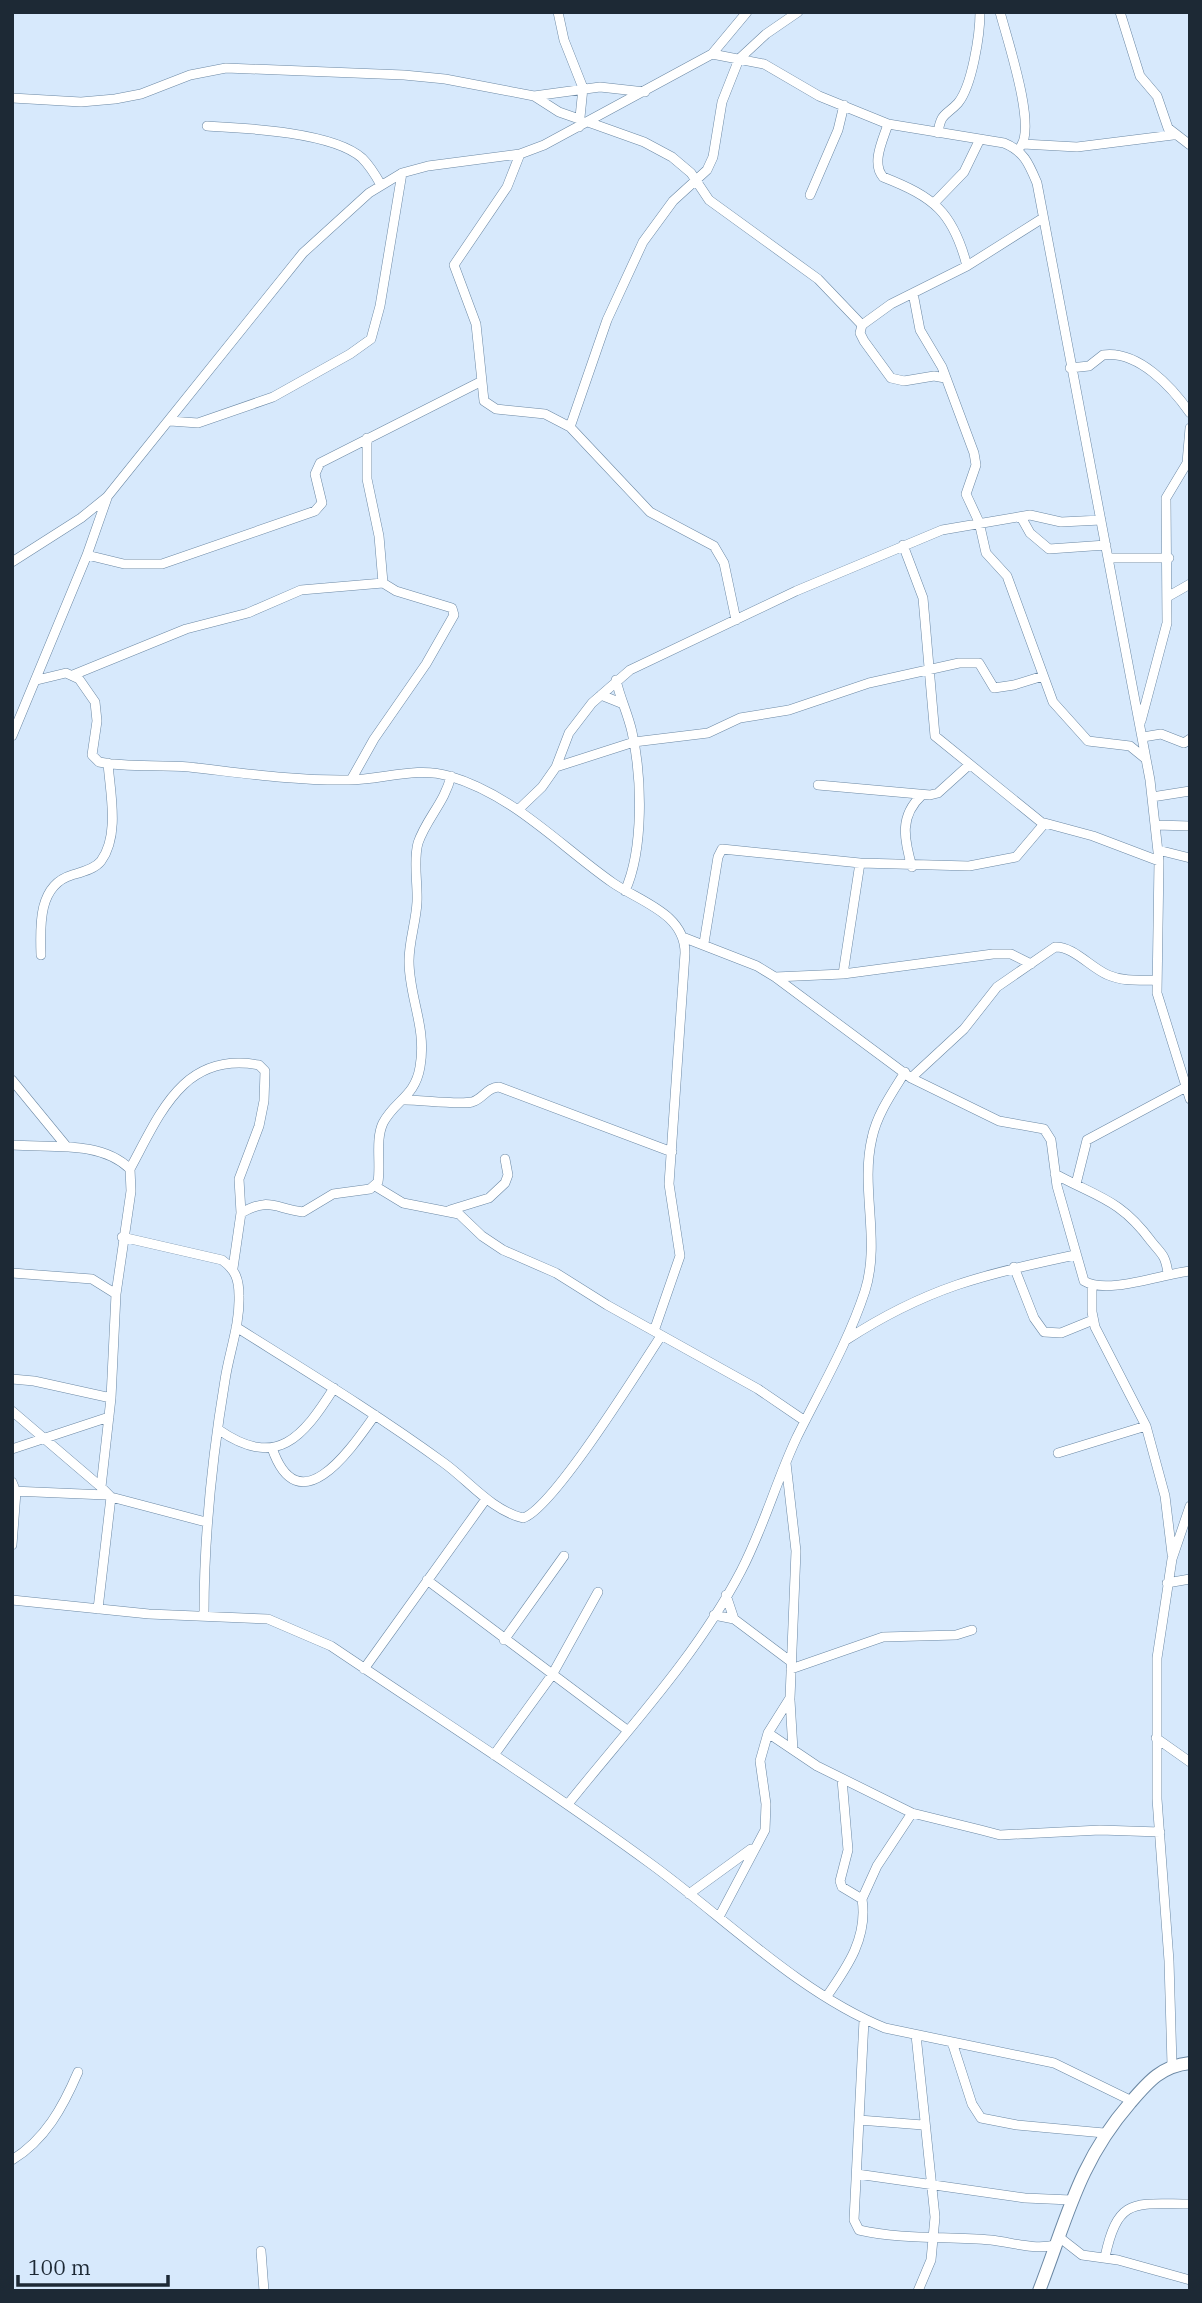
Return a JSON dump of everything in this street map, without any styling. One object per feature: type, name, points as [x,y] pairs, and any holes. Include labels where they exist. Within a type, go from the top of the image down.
[{"type":"street","points":[[558,12],[564,40],[583,88],[582,123]]},
{"type":"street","points":[[12,562],[81,518],[107,497],[303,253],[381,185],[402,173],[428,166],[520,154],[645,92],[712,54],[747,12]]},
{"type":"street","points":[[570,427],[607,320],[643,242],[673,201],[698,181],[713,157],[722,102],[739,59],[766,34],[798,12]]},
{"type":"street","points":[[938,133],[943,114],[960,99],[974,61],[980,12]]},
{"type":"street","points":[[1000,12],[1021,97],[1026,133],[1021,146],[1037,183],[1070,368],[1143,737],[1158,850],[1157,980],[1164,1024],[1188,1090],[1087,1140],[1076,1184]]},
{"type":"street","points":[[1120,12],[1140,76],[1157,96],[1173,135],[1190,145]]},
{"type":"street","points":[[712,54],[764,64],[819,96],[888,124],[938,133],[1021,146],[1077,147],[1173,135]]},
{"type":"street","points":[[12,98],[81,102],[115,99],[141,94],[190,75],[226,68],[445,79],[534,96],[583,88],[645,92]]},
{"type":"street","points":[[534,96],[582,123],[659,149],[698,181],[709,200],[818,279],[862,326]]},
{"type":"street","points":[[810,195],[838,130],[844,105]]},
{"type":"street","points":[[888,124],[878,155],[879,172],[883,177],[923,193],[935,202],[954,227],[967,266]]},
{"type":"street","points":[[207,126],[258,129],[339,146],[363,159],[381,185]]},
{"type":"street","points":[[935,202],[964,172],[980,139]]},
{"type":"street","points":[[520,154],[507,187],[454,265],[476,324],[484,401],[496,409],[536,411],[570,427],[650,512],[714,546],[724,564],[736,620]]},
{"type":"street","points":[[170,421],[198,423],[273,397],[350,354],[370,339],[380,306],[402,173]]},
{"type":"street","points":[[945,378],[934,376],[904,381],[891,377],[864,341],[860,333],[862,326],[913,293],[967,266],[1043,218]]},
{"type":"street","points":[[913,293],[920,330],[945,378],[974,453],[976,465],[966,494],[979,522],[983,546],[1007,576],[1057,708],[1088,741],[1130,746],[1146,759]]},
{"type":"street","points":[[1070,368],[1088,366],[1103,355],[1126,357],[1168,386],[1190,413]]},
{"type":"street","points":[[88,555],[124,564],[162,564],[315,511],[322,503],[315,467],[480,382]]},
{"type":"street","points":[[1140,723],[1162,649],[1169,596],[1166,498],[1184,472],[1189,455],[1190,428]]},
{"type":"street","points":[[367,438],[367,479],[380,536],[383,583]]},
{"type":"street","points":[[12,736],[17,713],[37,680],[88,555],[107,497]]},
{"type":"street","points":[[519,809],[532,798],[556,766],[569,733],[601,695],[629,670],[903,545],[942,530],[979,522],[1036,516],[1073,522],[1101,520]]},
{"type":"street","points":[[1021,517],[1030,533],[1049,549],[1106,545]]},
{"type":"street","points":[[903,545],[923,598],[933,732],[969,765],[1044,824],[1093,836],[1158,861]]},
{"type":"street","points":[[1109,558],[1169,558]]},
{"type":"street","points":[[72,675],[166,636],[248,613],[301,590],[383,583],[396,591],[452,608],[454,615],[426,664],[374,739],[351,780]]},
{"type":"street","points":[[1169,596],[1190,584]]},
{"type":"street","points":[[556,766],[634,742],[708,733],[740,718],[789,710],[845,690],[958,663],[979,663],[994,688],[1043,676]]},
{"type":"street","points":[[37,680],[60,673],[72,675],[85,685],[98,711],[92,755],[99,762],[188,767],[247,776],[351,780],[413,773],[451,776],[519,809],[589,866],[671,919],[685,938],[704,943],[775,977],[908,1075],[999,1121],[1044,1129],[1051,1140],[1055,1174],[1084,1281],[1092,1286],[1109,1286],[1190,1271]]},
{"type":"street","points":[[616,680],[634,742],[637,780],[637,853],[625,891]]},
{"type":"street","points":[[601,695],[621,703]]},
{"type":"street","points":[[1143,737],[1161,734],[1184,743],[1190,739]]},
{"type":"street","points":[[41,955],[40,922],[46,898],[67,877],[89,870],[101,861],[107,845],[111,818],[107,764]]},
{"type":"street","points":[[818,785],[922,795],[938,793],[969,765]]},
{"type":"street","points":[[375,1186],[380,1172],[382,1127],[391,1111],[405,1100],[415,1086],[422,1054],[421,1023],[409,962],[417,906],[417,852],[418,844],[443,801],[451,776]]},
{"type":"street","points":[[1152,797],[1190,791]]},
{"type":"street","points":[[912,866],[904,825],[912,804],[922,795]]},
{"type":"street","points":[[704,943],[718,857],[722,849],[860,863],[970,866],[1009,860],[1023,853],[1044,824]]},
{"type":"street","points":[[1156,825],[1190,826]]},
{"type":"street","points":[[1158,850],[1190,858]]},
{"type":"street","points":[[843,974],[860,863]]},
{"type":"street","points":[[236,1328],[334,1388],[447,1465],[486,1499],[515,1517],[530,1516],[595,1439],[658,1334],[680,1256],[670,1199],[685,938]]},
{"type":"street","points":[[568,1804],[669,1681],[714,1615],[757,1537],[785,1462],[846,1340],[870,1269],[871,1139],[879,1117],[908,1075],[964,1029],[997,987],[1059,946],[1095,969],[1121,980],[1157,980]]},
{"type":"street","points":[[775,977],[843,974],[993,954],[1011,954],[1031,964]]},
{"type":"street","points":[[98,1609],[116,1294],[122,1237],[131,1191],[130,1169],[156,1121],[188,1078],[218,1067],[259,1065],[265,1071],[264,1101],[256,1134],[239,1179],[241,1213],[233,1268],[239,1298],[206,1522],[204,1614]]},
{"type":"street","points":[[12,1080],[67,1147]]},
{"type":"street","points":[[405,1100],[467,1103],[481,1098],[491,1088],[499,1087],[672,1152]]},
{"type":"street","points":[[12,1145],[67,1147],[106,1153],[120,1159],[130,1169]]},
{"type":"street","points":[[450,1210],[497,1193],[508,1175],[505,1159]]},
{"type":"street","points":[[1055,1174],[1114,1202],[1137,1221],[1163,1252],[1168,1273]]},
{"type":"street","points":[[241,1213],[256,1205],[268,1203],[303,1212],[333,1194],[375,1186],[403,1203],[450,1210],[459,1214],[482,1236],[503,1250],[556,1273],[658,1334],[758,1389],[805,1421]]},
{"type":"street","points":[[122,1237],[206,1254],[233,1268]]},
{"type":"street","points":[[846,1340],[891,1311],[936,1290],[1014,1268],[1075,1255]]},
{"type":"street","points":[[1014,1268],[1034,1318],[1044,1332],[1061,1334],[1094,1320]]},
{"type":"street","points":[[12,1273],[92,1279],[116,1294]]},
{"type":"street","points":[[1092,1286],[1094,1320],[1104,1348],[1146,1426],[1165,1496],[1172,1559]]},
{"type":"street","points":[[12,1379],[34,1381],[111,1398]]},
{"type":"street","points":[[219,1430],[243,1444],[272,1448],[289,1443],[306,1430],[334,1388]]},
{"type":"street","points":[[12,1412],[48,1439],[106,1493]]},
{"type":"street","points":[[272,1448],[278,1465],[288,1477],[307,1482],[318,1479],[347,1455],[375,1416]]},
{"type":"street","points":[[12,1449],[109,1417]]},
{"type":"street","points":[[1058,1452],[1146,1426]]},
{"type":"street","points":[[785,1462],[796,1552],[790,1698],[793,1750]]},
{"type":"street","points":[[12,1545],[14,1488],[106,1493],[206,1522]]},
{"type":"street","points":[[364,1669],[486,1499]]},
{"type":"street","points":[[1172,2065],[1156,1738],[1157,1658],[1172,1559],[1190,1506]]},
{"type":"street","points":[[504,1640],[564,1556]]},
{"type":"street","points":[[1167,1583],[1190,1579]]},
{"type":"street","points":[[427,1580],[628,1730]]},
{"type":"street","points":[[494,1755],[552,1675],[598,1592]]},
{"type":"street","points":[[726,1595],[733,1619]]},
{"type":"street","points":[[12,1600],[149,1614],[256,1617],[289,1625],[331,1646],[568,1804],[827,1996],[864,2020],[916,2035],[1054,2063],[1132,2101]]},
{"type":"street","points":[[714,1615],[733,1619],[791,1665]]},
{"type":"street","points":[[791,1665],[883,1637],[956,1635],[972,1630]]},
{"type":"street","points":[[719,1917],[765,1830],[767,1817],[759,1772],[768,1733],[790,1698]]},
{"type":"street","points":[[768,1733],[842,1779],[912,1813],[1000,1835],[1100,1830],[1160,1832]]},
{"type":"street","points":[[1156,1738],[1190,1762]]},
{"type":"street","points":[[842,1779],[848,1850],[839,1881],[842,1887],[862,1899]]},
{"type":"street","points":[[827,1996],[854,1955],[862,1917],[862,1899],[877,1866],[912,1813]]},
{"type":"street","points":[[689,1894],[755,1845]]},
{"type":"street","points":[[864,2020],[854,2220],[859,2230],[934,2238],[990,2240],[1035,2249],[1058,2241],[1082,2255],[1105,2257],[1190,2280]]},
{"type":"street","points":[[916,2035],[934,2238],[931,2260],[918,2291]]},
{"type":"street","points":[[952,2042],[972,2104],[981,2118],[1017,2125],[1104,2133]]},
{"type":"street","points":[[1039,2291],[1071,2200],[1104,2133],[1155,2075],[1172,2065],[1190,2063]]},
{"type":"street","points":[[12,2160],[46,2130],[64,2105],[78,2072]]},
{"type":"street","points":[[859,2120],[923,2125]]},
{"type":"street","points":[[856,2174],[1025,2198],[1071,2200]]},
{"type":"street","points":[[1105,2257],[1116,2220],[1128,2209],[1146,2204],[1190,2204]]},
{"type":"street","points":[[261,2250],[264,2291]]}]
